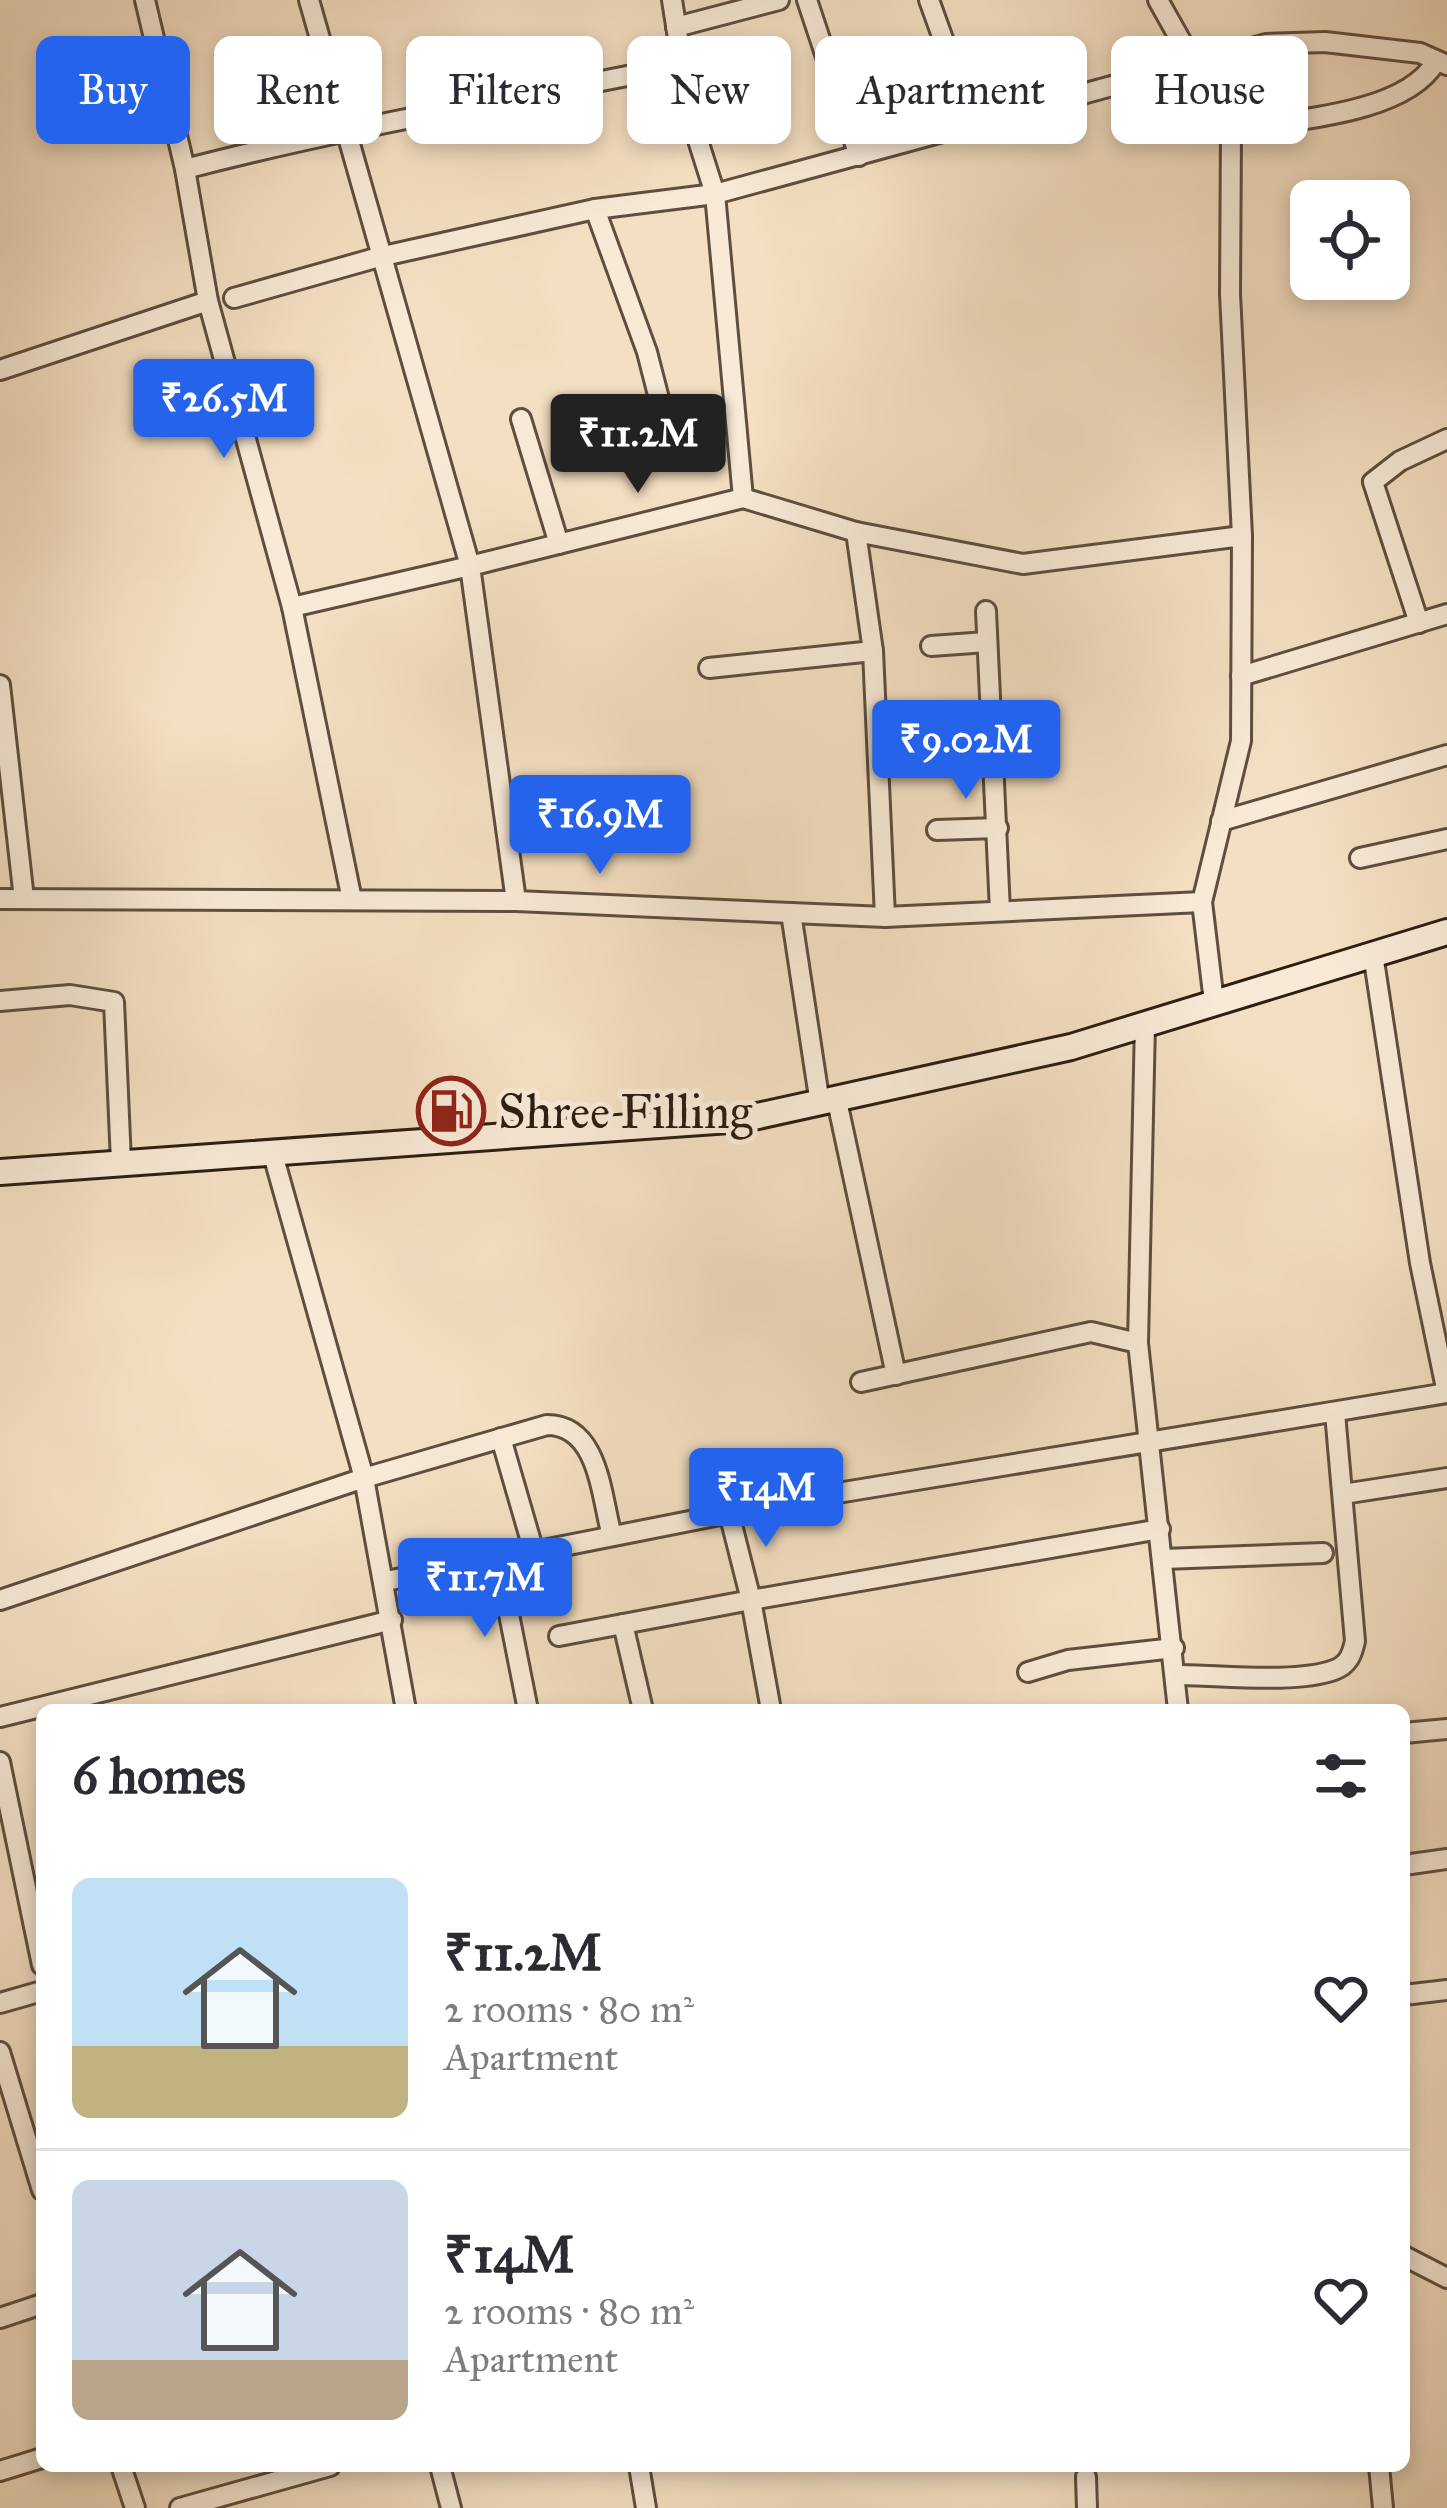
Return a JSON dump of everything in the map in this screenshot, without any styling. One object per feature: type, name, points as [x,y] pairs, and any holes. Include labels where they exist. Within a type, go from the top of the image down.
[{"type":"street","points":[[146,0],[208,301],[292,607],[352,900]]},
{"type":"street","points":[[309,0],[319,36]]},
{"type":"street","points":[[672,0],[677,36]]},
{"type":"street","points":[[676,27],[778,0]]},
{"type":"street","points":[[807,0],[859,156]]},
{"type":"street","points":[[929,0],[942,36]]},
{"type":"street","points":[[1157,0],[1178,36]]},
{"type":"street","points":[[1308,42],[1420,53],[1441,64],[1383,103],[1308,116]]},
{"type":"street","points":[[382,121],[627,76]]},
{"type":"street","points":[[184,169],[279,144]]},
{"type":"street","points":[[349,144],[470,566],[516,901]]},
{"type":"street","points":[[699,144],[715,194],[742,498]]},
{"type":"street","points":[[234,298],[379,256],[595,209],[715,194],[904,144]]},
{"type":"street","points":[[1214,1001],[1202,902],[1240,741],[1242,536],[1230,294],[1231,144]]},
{"type":"street","points":[[595,209],[647,352],[667,430]]},
{"type":"street","points":[[0,370],[208,301]]},
{"type":"street","points":[[521,419],[559,544]]},
{"type":"street","points":[[1419,623],[1373,482],[1400,461],[1447,439]]},
{"type":"street","points":[[292,607],[742,498],[856,532],[1023,564],[1242,536]]},
{"type":"street","points":[[856,532],[873,651],[885,917]]},
{"type":"street","points":[[986,611],[1000,911]]},
{"type":"street","points":[[1241,676],[1447,614]]},
{"type":"street","points":[[931,646],[988,642]]},
{"type":"street","points":[[710,668],[873,651]]},
{"type":"street","points":[[0,685],[24,899]]},
{"type":"street","points":[[928,740],[992,735]]},
{"type":"street","points":[[1221,821],[1447,754]]},
{"type":"street","points":[[937,830],[998,828]]},
{"type":"street","points":[[1360,858],[1447,839]]},
{"type":"street","points":[[0,899],[516,901],[885,917],[1202,902]]},
{"type":"street","points":[[791,913],[829,1102],[896,1375]]},
{"type":"street","points":[[0,1172],[744,1119],[1071,1047],[1447,932]]},
{"type":"street","points":[[386,1581],[729,1513],[1447,1393],[1420,1264],[1373,954]]},
{"type":"street","points":[[0,1001],[70,995],[114,1001],[121,1162]]},
{"type":"street","points":[[1145,1024],[1138,1343],[1178,1704]]},
{"type":"street","points":[[272,1150],[364,1478],[405,1704]]},
{"type":"street","points":[[861,1382],[1091,1332],[1138,1343]]},
{"type":"street","points":[[1177,1675],[1315,1674],[1337,1670],[1352,1657],[1335,1413]]},
{"type":"street","points":[[0,1600],[364,1478],[547,1425],[577,1431],[587,1445],[612,1536]]},
{"type":"street","points":[[501,1438],[534,1552]]},
{"type":"street","points":[[1343,1494],[1447,1478]]},
{"type":"street","points":[[729,1513],[770,1704]]},
{"type":"street","points":[[559,1636],[1160,1529]]},
{"type":"street","points":[[1163,1559],[1323,1553]]},
{"type":"street","points":[[498,1559],[527,1704]]},
{"type":"street","points":[[56,1704],[392,1620]]},
{"type":"street","points":[[623,1624],[642,1704]]},
{"type":"street","points":[[1028,1672],[1068,1660],[1174,1648]]},
{"type":"street","points":[[0,1718],[36,1709]]},
{"type":"street","points":[[1410,1732],[1447,1729]]},
{"type":"street","points":[[0,1762],[21,1846],[18,1865],[36,1940]]},
{"type":"street","points":[[21,1846],[36,1842]]},
{"type":"street","points":[[1410,1863],[1447,1859]]},
{"type":"street","points":[[1410,1994],[1447,1990]]},
{"type":"street","points":[[0,2003],[36,1993]]},
{"type":"street","points":[[0,2052],[4,2080],[36,2173]]},
{"type":"street","points":[[1410,2259],[1447,2278]]},
{"type":"street","points":[[0,2318],[36,2306]]},
{"type":"street","points":[[0,2471],[36,2460]]},
{"type":"street","points":[[123,2472],[135,2508]]},
{"type":"street","points":[[180,2508],[309,2472]]},
{"type":"street","points":[[442,2472],[451,2508]]},
{"type":"street","points":[[640,2472],[646,2508]]},
{"type":"street","points":[[1380,2472],[1383,2508]]},
{"type":"street","points":[[1086,2476],[1087,2508]]},
{"type":"place","name":"Shree Filling","points":[[451,1111]]}]
